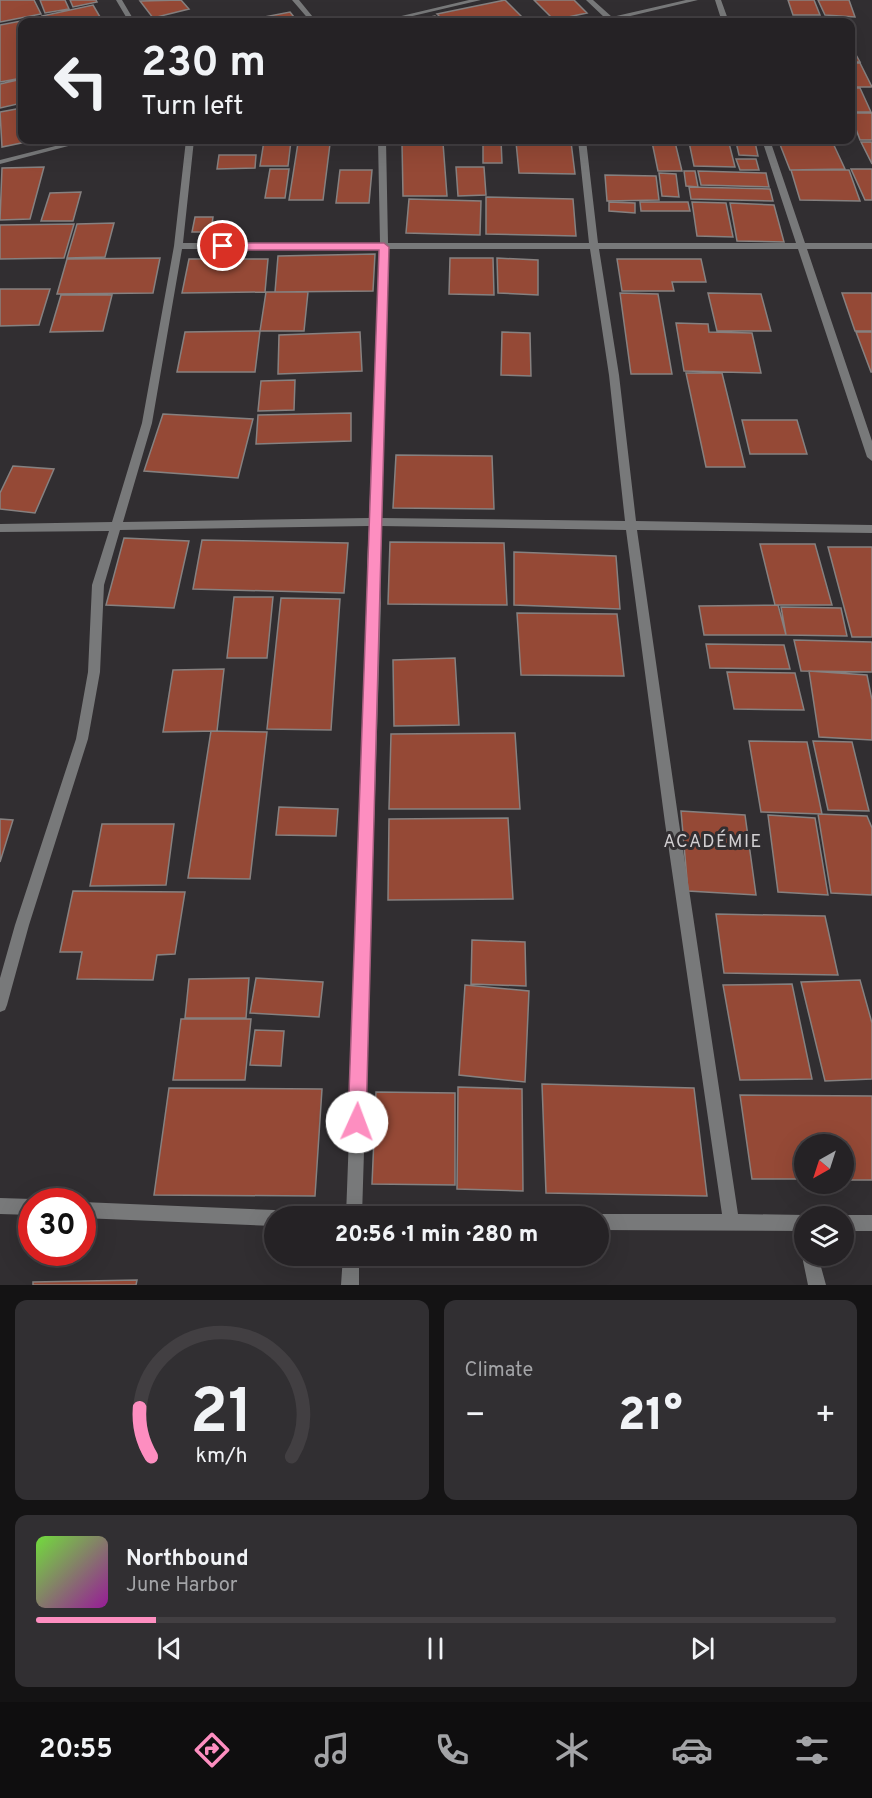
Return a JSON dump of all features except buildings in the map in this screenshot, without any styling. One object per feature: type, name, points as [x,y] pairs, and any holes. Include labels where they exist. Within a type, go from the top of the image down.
[{"type":"street","points":[[119,0],[130,18]]},
{"type":"street","points":[[296,0],[311,18]]},
{"type":"street","points":[[396,18],[478,0]]},
{"type":"street","points":[[589,0],[609,18]]},
{"type":"street","points":[[614,18],[694,0]]},
{"type":"street","points":[[718,0],[725,18]]},
{"type":"street","points":[[0,162],[71,144]]},
{"type":"street","points":[[0,1005],[22,925],[82,739],[94,672],[98,585],[147,423],[178,246],[190,144]]},
{"type":"street","points":[[354,1206],[375,603],[373,564],[384,247],[382,144]]},
{"type":"street","points":[[582,144],[594,248],[614,375],[631,526],[731,1222]]},
{"type":"street","points":[[767,144],[872,457]]},
{"type":"street","points":[[178,246],[594,248],[872,246]]},
{"type":"street","points":[[0,528],[116,528],[375,522],[872,529]]},
{"type":"street","points":[[0,1206],[18,1207]]},
{"type":"street","points":[[96,1210],[264,1218]]},
{"type":"street","points":[[609,1222],[731,1222],[794,1226]]},
{"type":"street","points":[[854,1223],[872,1223]]},
{"type":"street","points":[[350,1285],[351,1266]]},
{"type":"street","points":[[812,1266],[817,1285]]},
{"type":"district","name":"ACADÉMIE","points":[[713,841]]},
{"type":"route","points":[[223,246],[384,247],[373,564],[375,603],[357,1122]]}]
